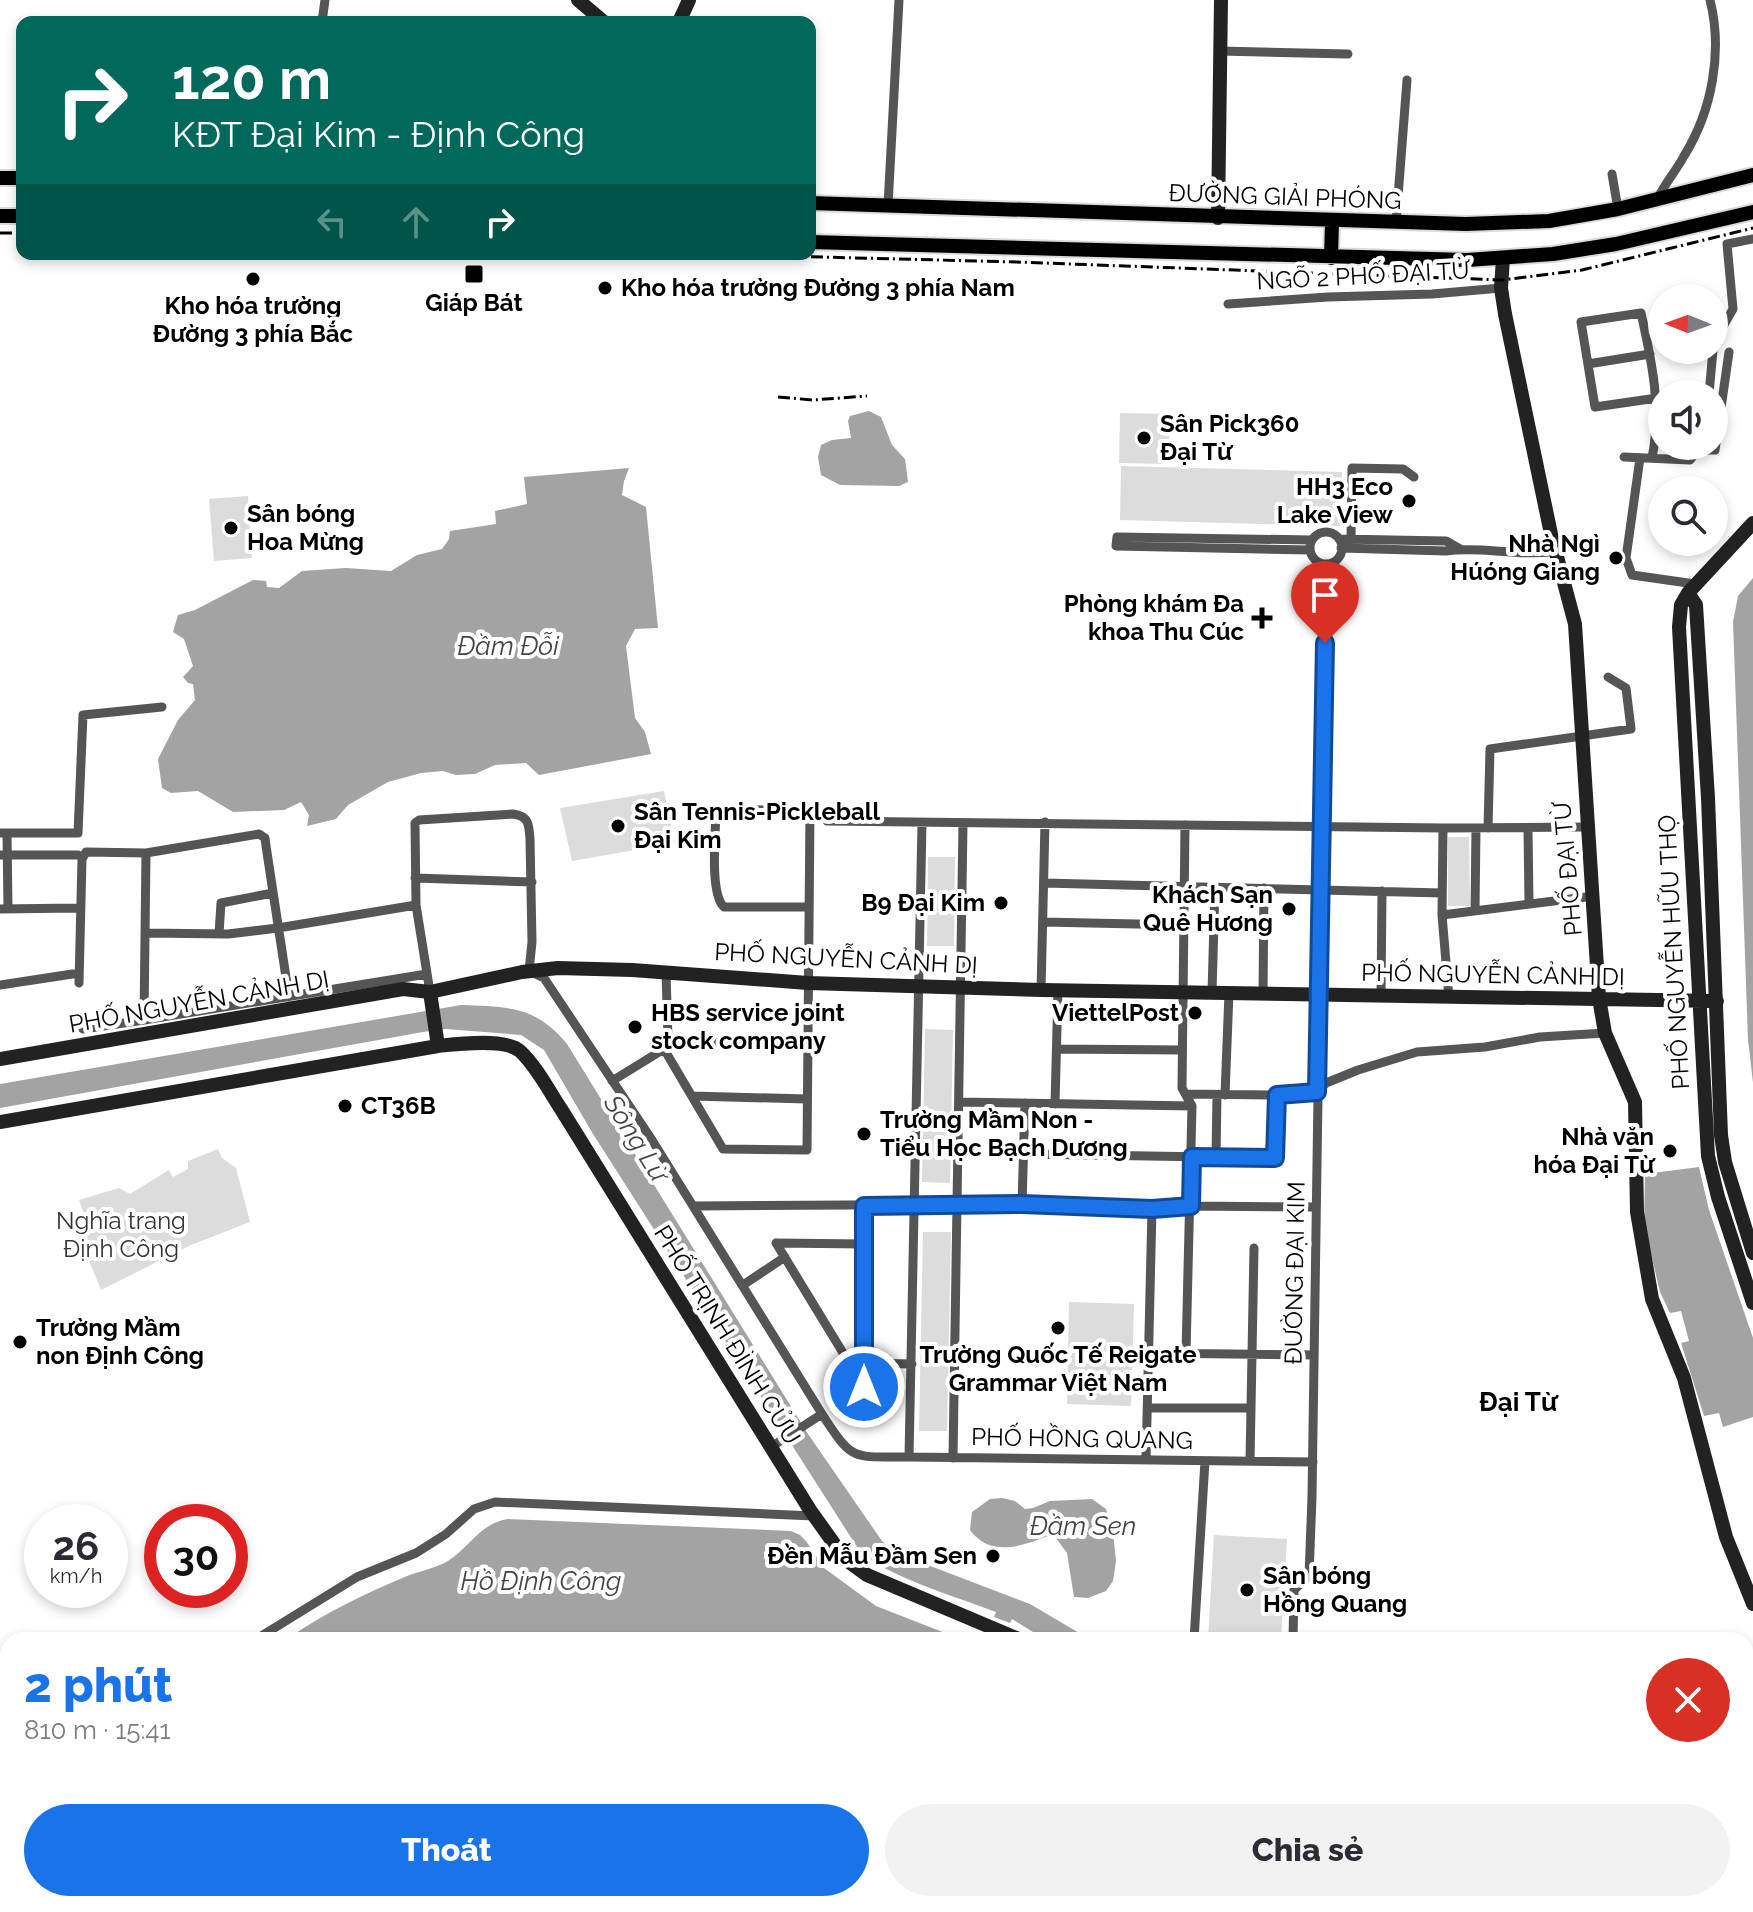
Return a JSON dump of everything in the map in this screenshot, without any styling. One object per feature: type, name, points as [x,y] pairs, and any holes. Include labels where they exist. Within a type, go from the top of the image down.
[{"type":"main road","points":[[578,0],[597,16]]},
{"type":"main road","points":[[1218,218],[1221,0]]},
{"type":"main road","name":"ĐƯỜNG GIẢI PHÓNG","points":[[816,203],[1466,224],[1549,221],[1618,209],[1753,175]]},
{"type":"main road","points":[[816,242],[1467,260],[1553,254],[1616,244],[1753,212]]},
{"type":"main road","points":[[1331,258],[1332,222]]},
{"type":"main road","name":"PHỐ ĐẠI TỪ","points":[[1503,258],[1501,288],[1533,451],[1575,624],[1599,998],[1605,1033],[1635,1102],[1637,1212],[1652,1299],[1684,1378],[1726,1537],[1753,1604]]},
{"type":"main road","points":[[1692,589],[1753,523]]},
{"type":"main road","name":"PHỐ NGUYỄN HỮU THỌ","points":[[1692,589],[1681,605],[1679,627],[1708,1156],[1718,1197],[1753,1303]]},
{"type":"main road","name":"PHỐ NGUYỄN HỮU THỌ","points":[[1692,589],[1696,605],[1704,719],[1720,1109],[1725,1162],[1753,1253]]},
{"type":"main road","name":"PHỐ NGUYỄN CẢNH DỊ","points":[[0,1059],[403,989],[431,997],[529,971],[558,968],[666,972],[808,983],[1041,990],[1717,1001]]},
{"type":"main road","points":[[431,997],[437,1041]]},
{"type":"main road","name":"PHỐ TRỊNH ĐÌNH CỬU","points":[[0,1122],[437,1041],[507,1045],[520,1051],[561,1109],[776,1444],[814,1516],[845,1559],[867,1575],[1002,1632]]},
{"type":"street","points":[[888,206],[899,0]]},
{"type":"street","points":[[1658,198],[1695,135],[1711,91],[1714,35],[1710,0]]},
{"type":"street","points":[[1219,51],[1348,54]]},
{"type":"street","points":[[1396,223],[1407,80]]},
{"type":"street","points":[[1612,174],[1618,209]]},
{"type":"street","points":[[1728,318],[1733,309],[1727,244],[1753,239]]},
{"type":"street","name":"NGÕ 2 PHỐ ĐẠI TỪ","points":[[1228,304],[1501,288]]},
{"type":"street","points":[[1648,345],[1641,313],[1581,322],[1595,407],[1648,399]]},
{"type":"street","points":[[1725,380],[1729,352]]},
{"type":"street","points":[[1588,364],[1648,354]]},
{"type":"street","points":[[1624,457],[1648,458]]},
{"type":"street","points":[[1640,458],[1627,547],[1628,568],[1632,575],[1692,589]]},
{"type":"street","points":[[1351,539],[1352,468],[1403,469],[1414,477]]},
{"type":"street","points":[[1116,541],[1311,545],[1325,532],[1340,543],[1446,551],[1556,551]]},
{"type":"street","points":[[1340,543],[1351,539],[1446,541],[1463,549]]},
{"type":"street","points":[[1311,545],[1317,562],[1326,564],[1339,557],[1340,543]]},
{"type":"street","name":"ĐƯỜNG ĐẠI KIM","points":[[1293,1632],[1294,1590],[1309,1576],[1313,1462],[1326,564]]},
{"type":"street","points":[[1488,828],[1490,749],[1631,729],[1626,688],[1608,677]]},
{"type":"street","points":[[77,908],[4,909],[4,833],[78,833],[83,715],[162,707]]},
{"type":"street","points":[[666,972],[666,1044],[723,1149],[807,1150],[810,811],[716,809],[716,886],[720,904],[724,907],[808,907]]},
{"type":"street","points":[[431,997],[416,905],[415,823],[419,820],[523,815],[529,822],[532,882],[529,971],[544,978],[693,1206],[822,1414],[776,1444]]},
{"type":"street","points":[[827,821],[1528,829],[1587,827]]},
{"type":"street","points":[[1041,990],[1045,822]]},
{"type":"street","points":[[909,1457],[922,823]]},
{"type":"street","points":[[953,1458],[963,824]]},
{"type":"street","points":[[1185,825],[1182,1088],[1192,1106],[1186,1353]]},
{"type":"street","points":[[1443,828],[1442,915],[1449,998]]},
{"type":"street","points":[[1475,911],[1476,828]]},
{"type":"street","points":[[1528,829],[1529,904]]},
{"type":"street","points":[[0,985],[79,978],[82,859],[86,852],[146,853],[259,834],[265,838],[289,997]]},
{"type":"street","points":[[144,1020],[146,853]]},
{"type":"street","points":[[4,855],[78,855]]},
{"type":"street","points":[[415,878],[532,882]]},
{"type":"street","points":[[1044,883],[1442,893]]},
{"type":"street","points":[[1212,992],[1215,887]]},
{"type":"street","points":[[1263,994],[1264,888]]},
{"type":"street","points":[[1381,996],[1382,891]]},
{"type":"street","points":[[219,934],[221,903],[273,893]]},
{"type":"street","points":[[1442,915],[1594,896]]},
{"type":"street","points":[[145,933],[219,934],[278,928],[416,905]]},
{"type":"street","points":[[1043,922],[1184,925]]},
{"type":"street","points":[[83,1029],[427,974]]},
{"type":"street","points":[[1055,1104],[1058,990]]},
{"type":"street","points":[[1216,1157],[1229,993]]},
{"type":"street","points":[[1186,1094],[1317,1092],[1326,1083],[1358,1070],[1417,1052],[1485,1047],[1540,1037],[1605,1033]]},
{"type":"street","points":[[612,1081],[666,1044],[808,1047]]},
{"type":"street","points":[[1057,1049],[1182,1050]]},
{"type":"street","points":[[1024,1154],[1275,1158],[1277,1095]]},
{"type":"street","points":[[692,1096],[807,1099]]},
{"type":"street","points":[[960,1102],[1192,1106]]},
{"type":"street","points":[[1022,1204],[1025,1103]]},
{"type":"street","points":[[693,1206],[1022,1204],[1152,1209],[1191,1206],[1316,1207]]},
{"type":"street","points":[[864,1206],[864,1244],[864,1387],[776,1243],[864,1244]]},
{"type":"street","points":[[1146,1460],[1152,1209]]},
{"type":"street","points":[[1250,1461],[1254,1248]]},
{"type":"street","points":[[743,1285],[785,1257]]},
{"type":"street","points":[[1149,1353],[1314,1355]]},
{"type":"street","points":[[864,1363],[912,1364]]},
{"type":"street","points":[[1148,1408],[1250,1408]]},
{"type":"street","name":"PHỐ HỒNG QUANG","points":[[822,1414],[850,1453],[859,1456],[1313,1462]]},
{"type":"street","points":[[1194,1632],[1205,1461]]},
{"type":"street","points":[[268,1632],[357,1577],[416,1553],[446,1534],[474,1509],[495,1502],[814,1516]]},
{"type":"green space","name":"Sân Pick360 Đại Từ","points":[[1120,413],[1169,414],[1169,464],[1119,463]]},
{"type":"green space","points":[[1121,466],[1342,472],[1341,526],[1120,520]]},
{"type":"green space","name":"Sân bóng Hoa Mừng","points":[[248,496],[252,558],[214,561],[209,499]]},
{"type":"green space","name":"Sân Tennis-Pickleball Đại Kim","points":[[664,791],[675,843],[572,861],[560,808]]},
{"type":"green space","points":[[1448,837],[1469,837],[1470,906],[1448,906]]},
{"type":"green space","points":[[928,857],[955,857],[954,946],[927,946]]},
{"type":"green space","points":[[925,1029],[953,1030],[950,1183],[922,1182]]},
{"type":"green space","name":"Nghĩa trang Định Công","points":[[218,1149],[222,1158],[236,1168],[250,1222],[191,1245],[101,1290],[73,1221],[84,1214],[79,1200],[119,1188],[130,1194],[169,1170],[173,1177],[188,1169],[188,1161]]},
{"type":"green space","points":[[923,1232],[951,1232],[947,1431],[919,1431]]},
{"type":"green space","points":[[1069,1302],[1134,1304],[1131,1406],[1067,1404]]},
{"type":"green space","name":"Sân bóng Hồng Quang","points":[[1214,1535],[1287,1539],[1281,1632],[1208,1632]]},
{"type":"water","points":[[869,411],[881,417],[892,445],[905,459],[908,482],[899,486],[840,485],[821,475],[818,457],[821,445],[851,438],[850,416]]},
{"type":"water","name":"Đầm Đỗi","points":[[629,468],[622,495],[646,507],[658,628],[635,629],[626,646],[635,718],[645,732],[651,754],[539,775],[526,763],[495,765],[475,774],[456,775],[443,771],[421,773],[388,782],[348,805],[336,819],[307,826],[309,815],[301,802],[284,810],[233,812],[198,791],[171,793],[162,788],[158,759],[178,720],[195,700],[193,684],[183,677],[193,666],[184,639],[173,632],[178,615],[195,610],[253,580],[266,581],[267,587],[279,588],[302,571],[346,568],[391,571],[417,555],[442,549],[450,531],[496,524],[495,511],[527,504],[524,477]]},
{"type":"water","points":[[1753,578],[1753,1083],[1748,1039],[1733,622],[1738,596]]},
{"type":"water","points":[[461,1005],[506,1008],[532,1015],[567,1044],[808,1434],[882,1541],[899,1554],[1030,1604],[1077,1632],[1033,1632],[1012,1619],[1010,1623],[994,1617],[996,1612],[904,1578],[859,1550],[593,1134],[544,1050],[521,1035],[446,1029],[423,1032],[0,1108],[0,1084]]},
{"type":"water","points":[[1699,1167],[1709,1210],[1753,1338],[1753,1417],[1723,1427],[1719,1413],[1704,1416],[1681,1343],[1689,1341],[1681,1311],[1670,1313],[1660,1292],[1644,1224],[1645,1174]]},
{"type":"water","name":"Đầm Sen","points":[[990,1499],[1015,1501],[1025,1509],[1050,1501],[1092,1499],[1106,1509],[1113,1532],[1116,1561],[1113,1581],[1106,1591],[1088,1598],[1074,1597],[1067,1553],[1053,1534],[1009,1547],[998,1547],[978,1539],[970,1530],[972,1512]]},
{"type":"water","name":"Hồ Định Công","points":[[498,1521],[791,1531],[806,1541],[824,1568],[876,1606],[943,1632],[298,1632],[360,1597],[448,1561]]},
{"type":"railway","points":[[816,257],[1502,280],[1582,270],[1753,228]]},
{"type":"railway","points":[[0,233],[16,233]]},
{"type":"railway","points":[[778,397],[813,400],[867,396]]},
{"type":"place","name":"Giáp Bát","points":[[474,274]]},
{"type":"place","name":"Kho hóa trường Đường 3 phía Bắc","points":[[253,279]]},
{"type":"place","name":"Kho hóa trường Đường 3 phía Nam","points":[[605,288]]},
{"type":"place","name":"Sân Pick360 Đại Từ","points":[[1144,438]]},
{"type":"place","name":"HH3 Eco Lake View","points":[[1409,501]]},
{"type":"place","name":"Sân bóng Hoa Mừng","points":[[231,528]]},
{"type":"place","name":"Nhà Ngì Húóng Giang","points":[[1616,558]]},
{"type":"place","name":"Phòng khám Đa khoa Thu Cúc","points":[[1262,618]]},
{"type":"place","name":"Sân Tennis-Pickleball Đại Kim","points":[[618,826]]},
{"type":"place","name":"B9 Đại Kim","points":[[1001,903]]},
{"type":"place","name":"Khách Sạn Quê Hương","points":[[1289,909]]},
{"type":"place","name":"ViettelPost","points":[[1195,1013]]},
{"type":"place","name":"HBS service joint stock company","points":[[635,1027]]},
{"type":"place","name":"CT36B","points":[[345,1106]]},
{"type":"place","name":"Trường Mầm Non - Tiểu Học Bạch Dương","points":[[864,1134]]},
{"type":"place","name":"Nhà văn hóa Đại Từ","points":[[1670,1151]]},
{"type":"place","name":"Trường Quốc Tế Reigate Grammar Việt Nam","points":[[1058,1328]]},
{"type":"place","name":"Trường Mầm non Định Công","points":[[20,1342]]},
{"type":"place","name":"Đền Mẫu Đầm Sen","points":[[993,1556]]},
{"type":"place","name":"Sân bóng Hồng Quang","points":[[1247,1590]]},
{"type":"district","name":"Đại Từ","points":[[1518,1402]]},
{"type":"route","points":[[864,1387],[864,1206],[1022,1204],[1152,1209],[1191,1206],[1192,1157],[1275,1158],[1277,1095],[1317,1092],[1325,643]]},
{"type":"water label","name":"Sông Lừ","points":[[636,1138]]}]
